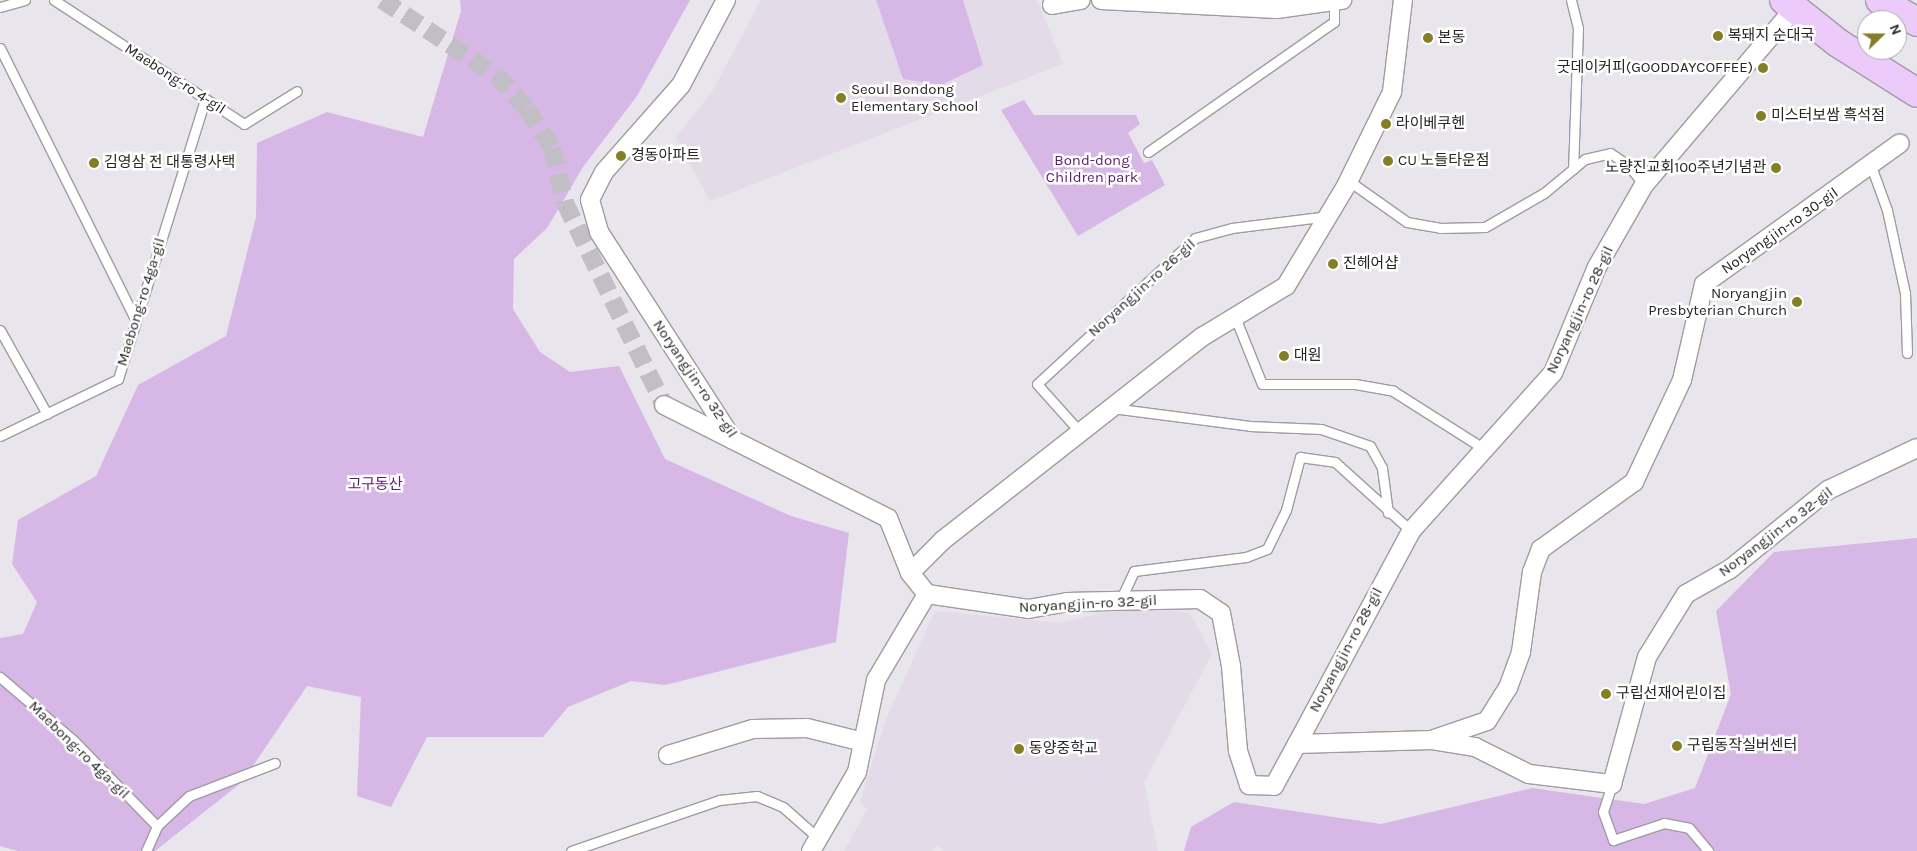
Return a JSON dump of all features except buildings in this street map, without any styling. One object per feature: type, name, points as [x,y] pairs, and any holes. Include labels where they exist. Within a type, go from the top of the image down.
[{"type":"main road","points":[[1880,0],[1917,22]]},
{"type":"main road","points":[[1905,0],[1917,11]]},
{"type":"main road","points":[[1789,5],[1917,93]]},
{"type":"street","name":"Noryangjin-ro 32-gil","points":[[726,0],[682,85],[604,172],[590,200],[599,232],[733,440],[888,518],[910,573],[927,594],[1028,609],[1120,601],[1200,599],[1221,613],[1231,666],[1238,750],[1249,785],[1274,786],[1297,744]]},
{"type":"street","points":[[1052,5],[1081,0]]},
{"type":"street","points":[[1101,0],[1277,9],[1338,1]]},
{"type":"street","points":[[910,573],[943,540],[1111,408],[1235,317],[1286,286],[1349,181],[1392,92],[1403,0]]},
{"type":"street","name":"Noryangjin-ro 28-gil","points":[[1297,744],[1410,530],[1487,450],[1553,373],[1596,267],[1644,186],[1789,5]]},
{"type":"street","name":"Noryangjin-ro 30-gil","points":[[1432,740],[1487,721],[1508,688],[1521,652],[1532,572],[1541,548],[1634,482],[1682,380],[1704,284],[1871,166],[1900,143]]},
{"type":"street","points":[[664,405],[733,440]]},
{"type":"street","name":"Noryangjin-ro 32-gil","points":[[1612,784],[1647,657],[1686,594],[1730,569],[1828,490],[1917,448]]},
{"type":"street","points":[[814,844],[857,772],[876,680],[927,594]]},
{"type":"street","points":[[668,755],[753,729],[807,728],[864,742]]},
{"type":"street","points":[[1297,744],[1432,740],[1475,747],[1529,774],[1612,784]]},
{"type":"lane","points":[[0,7],[25,0]]},
{"type":"lane","name":"Maebong-ro 4-gil","points":[[54,0],[244,124],[297,91]]},
{"type":"lane","points":[[1571,0],[1578,28],[1573,169]]},
{"type":"lane","points":[[1148,152],[1334,22],[1338,1]]},
{"type":"lane","points":[[0,48],[134,317]]},
{"type":"lane","name":"Maebong-ro 4ga-gil","points":[[0,436],[118,379],[134,317],[205,100]]},
{"type":"lane","points":[[1349,181],[1407,222],[1440,228],[1485,227],[1544,193],[1585,159],[1610,153],[1628,164],[1644,186]]},
{"type":"lane","points":[[1871,166],[1887,210],[1905,293],[1907,353]]},
{"type":"lane","name":"Noryangjin-ro 26-gil","points":[[1080,432],[1037,384],[1194,238],[1232,228],[1328,216]]},
{"type":"lane","points":[[1235,317],[1262,384],[1355,384],[1393,391],[1487,450]]},
{"type":"lane","points":[[0,330],[47,414]]},
{"type":"lane","points":[[1111,408],[1250,426],[1321,429],[1370,446],[1382,468],[1388,513]]},
{"type":"lane","points":[[1120,601],[1134,571],[1246,556],[1267,549],[1286,510],[1300,457],[1335,462],[1388,513],[1410,530]]},
{"type":"lane","name":"Maebong-ro 4ga-gil","points":[[0,678],[73,740],[157,826]]},
{"type":"lane","points":[[146,851],[157,826],[189,796],[274,763]]},
{"type":"lane","name":"Noryangjin-ro 32-gil","points":[[1612,784],[1603,812],[1613,840],[1664,824],[1689,828],[1705,842],[1708,851]]},
{"type":"lane","points":[[571,851],[719,800],[757,796],[783,806],[814,844]]},
{"type":"shaded area","name":"Seoul Bondong Elementary School","points":[[761,0],[1037,0],[1063,64],[710,201],[676,138],[713,90]]},
{"type":"shaded area","name":"동양중학교","points":[[1131,606],[1190,613],[1212,654],[1144,782],[1158,851],[945,851],[937,845],[932,851],[844,851],[867,810],[860,801],[887,717],[935,611],[1060,623]]},
{"type":"green space","name":"고구동산","points":[[460,0],[690,0],[637,96],[583,167],[547,228],[514,259],[513,309],[540,352],[570,372],[619,366],[665,459],[791,516],[849,533],[836,642],[665,685],[631,681],[568,707],[543,737],[427,737],[391,807],[357,796],[361,697],[307,686],[242,782],[155,851],[18,851],[0,846],[0,638],[23,634],[37,602],[12,564],[18,520],[96,476],[138,385],[226,336],[256,217],[257,143],[327,112],[423,137],[461,11]]},
{"type":"green space","points":[[876,0],[963,0],[983,65],[941,85],[903,79]]},
{"type":"green space","name":"Bond-dong Children park","points":[[1024,100],[1034,115],[1136,115],[1140,124],[1128,133],[1144,163],[1152,160],[1165,185],[1078,236],[1001,110]]},
{"type":"green space","points":[[1917,538],[1917,851],[1184,851],[1191,827],[1234,802],[1381,824],[1532,788],[1644,804],[1695,788],[1731,694],[1716,611],[1774,552]]},
{"type":"tunnel","points":[[382,0],[496,75],[527,109],[552,148],[565,203],[664,405]]},
{"type":"place","name":"복돼지 순대국","points":[[1718,36]]},
{"type":"place","name":"본동","points":[[1428,38]]},
{"type":"place","name":"굿데이커피(GOODDAYCOFFEE)","points":[[1763,68]]},
{"type":"place","name":"Seoul Bondong Elementary School","points":[[841,98]]},
{"type":"place","name":"미스터보쌈 흑석점","points":[[1761,116]]},
{"type":"place","name":"라이베쿠헨","points":[[1386,124]]},
{"type":"place","name":"경동아파트","points":[[621,156]]},
{"type":"place","name":"CU 노들타운점","points":[[1388,161]]},
{"type":"place","name":"김영삼 전 대통령사택","points":[[94,163]]},
{"type":"place","name":"노량진교회100주년기념관","points":[[1776,168]]},
{"type":"place","name":"진헤어샵","points":[[1333,264]]},
{"type":"place","name":"Noryangjin Presbyterian Church","points":[[1797,302]]},
{"type":"place","name":"대원","points":[[1284,356]]},
{"type":"place","name":"구립선재어린이집","points":[[1606,694]]},
{"type":"place","name":"구립동작실버센터","points":[[1677,746]]},
{"type":"place","name":"동양중학교","points":[[1019,749]]}]
